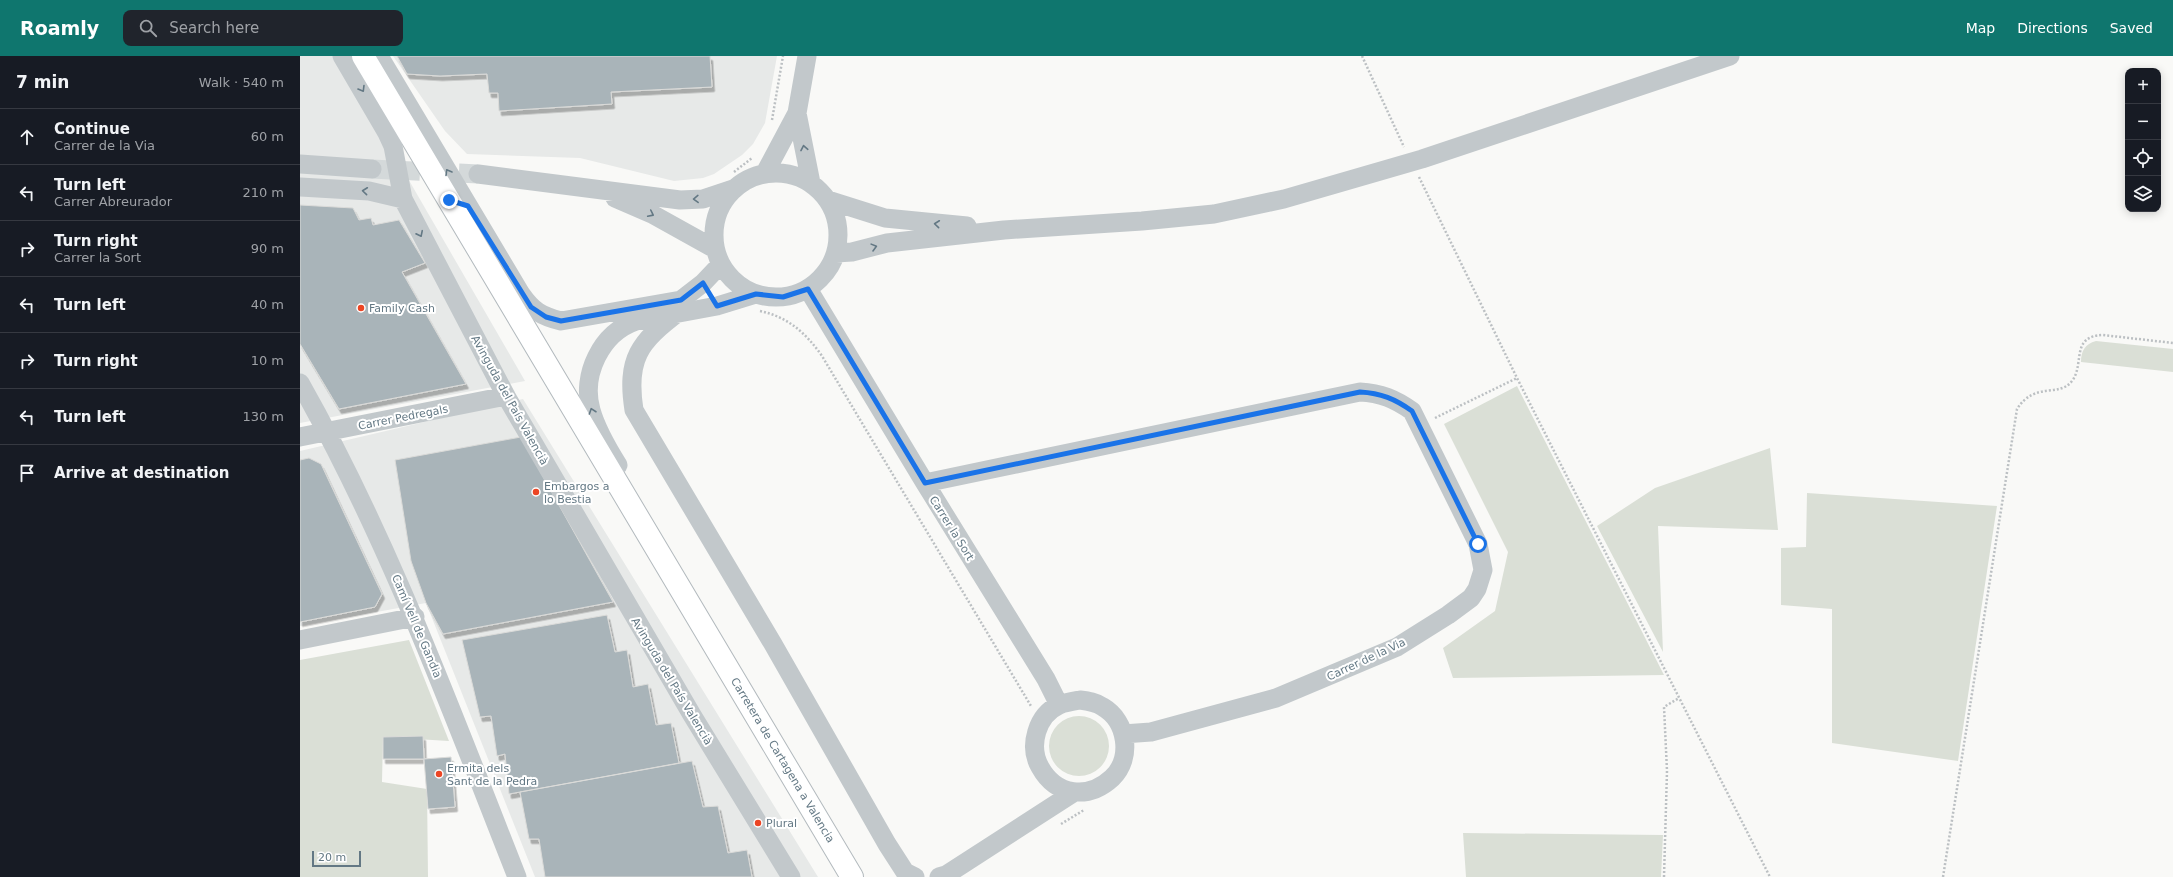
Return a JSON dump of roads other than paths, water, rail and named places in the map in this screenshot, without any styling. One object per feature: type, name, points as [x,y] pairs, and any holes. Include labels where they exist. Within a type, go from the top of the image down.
[{"type":"main road","points":[[363,56],[419,150],[458,203],[713,644]]},
{"type":"main road","name":"Carretera de Cartagena a Valencia","points":[[713,644],[852,877]]},
{"type":"street","name":"Avinguda del País Valencià","points":[[342,56],[388,133],[403,199],[506,396],[692,715],[791,877]]},
{"type":"street","points":[[379,56],[420,126],[458,203],[531,307],[546,317],[561,321],[681,300],[703,283],[718,257],[713,232],[716,216],[732,181]]},
{"type":"street","points":[[807,56],[798,113],[811,183]]},
{"type":"street","points":[[836,253],[852,252],[887,243],[1004,230],[1142,221],[1214,214],[1284,200],[1422,159],[1730,56]]},
{"type":"street","points":[[765,173],[798,113]]},
{"type":"street","points":[[419,150],[420,126]]},
{"type":"street","points":[[300,164],[372,169]]},
{"type":"street","points":[[478,174],[590,187],[680,200],[703,199],[732,181],[746,180],[765,173],[789,174],[811,183],[828,200],[834,212],[838,226],[836,253],[830,267],[820,279],[808,289],[783,297],[679,312],[626,324],[600,348],[594,363],[588,393],[591,411],[613,457],[705,612],[713,644]]},
{"type":"street","points":[[300,187],[368,191],[403,199]]},
{"type":"street","points":[[590,187],[652,214],[718,257],[736,283],[756,302]]},
{"type":"street","points":[[828,200],[885,218],[1004,230]]},
{"type":"street","name":"Carrer la Sort","points":[[808,289],[1046,679],[1059,705]]},
{"type":"street","points":[[679,312],[646,341],[632,366],[631,386],[634,410],[773,644],[887,844],[905,872],[915,877]]},
{"type":"street","name":"Camí Vell de Gandia","points":[[300,383],[328,432],[414,617],[517,877]]},
{"type":"street","name":"Carrer de la Via","points":[[925,483],[1360,392],[1378,393],[1398,401],[1416,418],[1478,544],[1483,570],[1477,589],[1471,598],[1448,616],[1397,647],[1282,696],[1152,732],[1123,734]]},
{"type":"street","name":"Carrer Pedregals","points":[[300,437],[506,396]]},
{"type":"street","points":[[300,640],[414,617]]},
{"type":"street","points":[[940,877],[946,875],[1073,793],[1093,789],[1112,778],[1123,759],[1125,739],[1123,734],[1116,718],[1104,707],[1096,703],[1080,700],[1059,705],[1043,718],[1035,736],[1034,747],[1038,763],[1042,770],[1057,786],[1073,793]]},
{"type":"tunnel","points":[[372,169],[478,174]]},
{"type":"place","name":"Family Cash","points":[[361,308]]},
{"type":"place","name":"Embargos a lo Bestia","points":[[536,492]]},
{"type":"place","name":"Ermita dels Sant de la Pedra","points":[[439,774]]},
{"type":"place","name":"Plural","points":[[758,823]]}]
